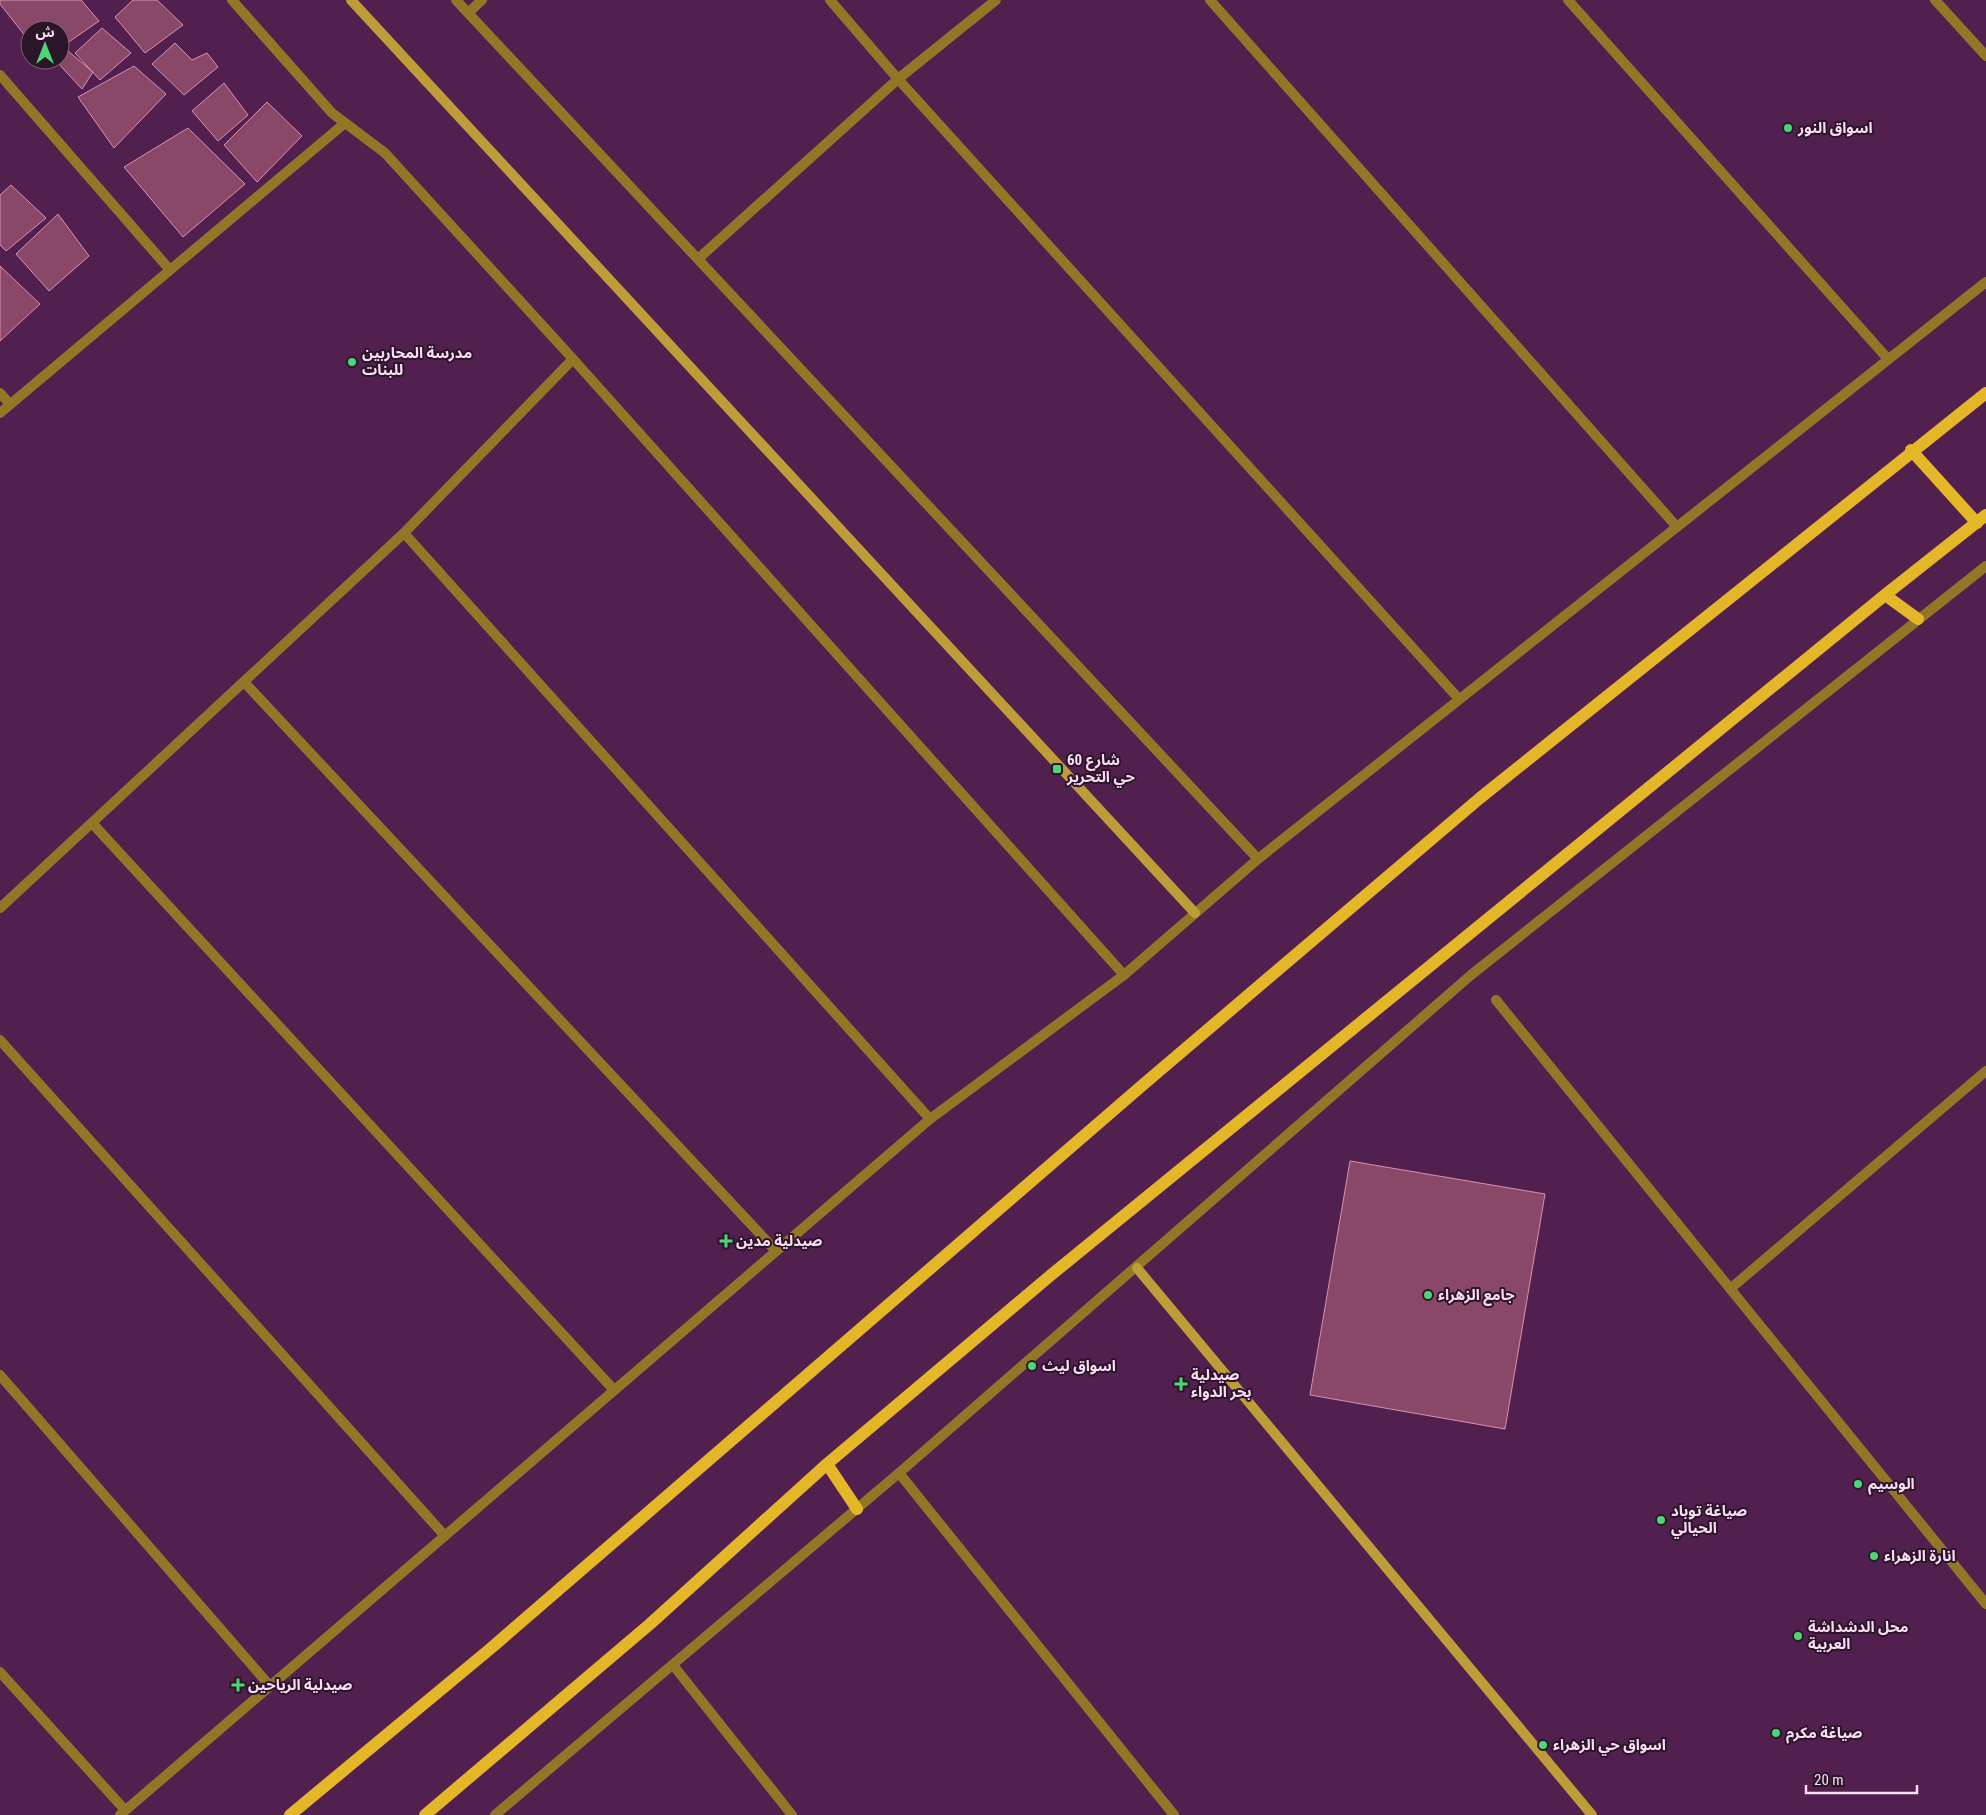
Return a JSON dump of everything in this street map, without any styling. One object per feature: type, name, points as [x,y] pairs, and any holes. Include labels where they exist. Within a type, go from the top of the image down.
[{"type":"main road","points":[[290,1815],[490,1649],[1145,1082],[1480,798],[1986,392]]},
{"type":"main road","points":[[425,1815],[650,1624],[827,1464],[1051,1275],[1886,594],[1981,519],[1912,450]]},
{"type":"main road","points":[[1886,594],[1918,619]]},
{"type":"main road","points":[[827,1464],[857,1509]]},
{"type":"street","points":[[232,0],[332,113],[385,153],[573,359],[1124,975]]},
{"type":"street","points":[[351,0],[1195,913]]},
{"type":"street","points":[[456,0],[1258,859]]},
{"type":"street","points":[[468,13],[482,0]]},
{"type":"street","points":[[830,0],[898,79],[1459,699]]},
{"type":"street","points":[[698,260],[898,79],[996,0]]},
{"type":"street","points":[[1210,0],[1677,527]]},
{"type":"street","points":[[1568,0],[1888,359]]},
{"type":"street","points":[[1935,0],[1986,56]]},
{"type":"street","points":[[0,75],[170,270]]},
{"type":"street","points":[[0,413],[345,123]]},
{"type":"street","points":[[0,1672],[123,1813],[930,1119],[1124,975],[1258,859],[1986,282]]},
{"type":"street","points":[[0,908],[404,533],[573,359]]},
{"type":"street","points":[[0,393],[10,404]]},
{"type":"street","points":[[404,533],[930,1119]]},
{"type":"street","points":[[494,1815],[900,1473],[1471,975],[1986,566]]},
{"type":"street","points":[[244,682],[776,1251]]},
{"type":"street","points":[[92,823],[614,1390]]},
{"type":"street","points":[[1496,1000],[1986,1604]]},
{"type":"street","points":[[0,1040],[445,1536]]},
{"type":"street","points":[[1730,1289],[1986,1071]]},
{"type":"street","points":[[1137,1268],[1592,1815]]},
{"type":"street","points":[[0,1375],[270,1686]]},
{"type":"street","points":[[900,1473],[1174,1815]]},
{"type":"street","points":[[673,1665],[792,1815]]},
{"type":"building","points":[[0,0],[81,0],[99,21],[70,41],[70,20],[20,20],[20,29],[0,4]]},
{"type":"building","points":[[133,0],[157,0],[183,25],[145,53],[115,17]]},
{"type":"building","points":[[102,28],[131,53],[100,80],[75,53]]},
{"type":"building","points":[[175,43],[192,60],[207,53],[218,67],[184,95],[152,64]]},
{"type":"building","points":[[70,53],[93,72],[82,89],[64,70],[70,70]]},
{"type":"building","points":[[134,66],[166,94],[114,148],[78,97]]},
{"type":"building","points":[[224,83],[248,115],[218,141],[192,111]]},
{"type":"building","points":[[267,102],[302,136],[257,182],[224,145]]},
{"type":"building","points":[[188,128],[245,184],[183,237],[124,167]]},
{"type":"building","points":[[11,185],[46,218],[6,251],[0,245],[0,195]]},
{"type":"building","points":[[58,214],[89,256],[49,291],[16,254]]},
{"type":"building","points":[[0,266],[40,304],[0,341]]},
{"type":"building","name":"جامع الزهراء","points":[[1350,1161],[1545,1194],[1505,1429],[1310,1395]]},
{"type":"place","name":"اسواق النور","points":[[1788,128]]},
{"type":"place","name":"مدرسة المحاربين للبنات","points":[[352,362]]},
{"type":"place","name":"شارع 60 حي التحرير","points":[[1057,769]]},
{"type":"place","name":"صيدلية مدين","points":[[726,1241]]},
{"type":"place","name":"جامع الزهراء","points":[[1428,1295]]},
{"type":"place","name":"اسواق ليث","points":[[1032,1366]]},
{"type":"place","name":"صيدلية بحر الدواء","points":[[1181,1384]]},
{"type":"place","name":"الوسيم","points":[[1858,1484]]},
{"type":"place","name":"صياغة توباد الحيالي","points":[[1661,1520]]},
{"type":"place","name":"انارة الزهراء","points":[[1874,1556]]},
{"type":"place","name":"محل الدشداشة العربية","points":[[1798,1636]]},
{"type":"place","name":"صيدلية الرياحين","points":[[238,1685]]},
{"type":"place","name":"صياغة مكرم","points":[[1776,1733]]},
{"type":"place","name":"اسواق حي الزهراء","points":[[1543,1745]]}]
